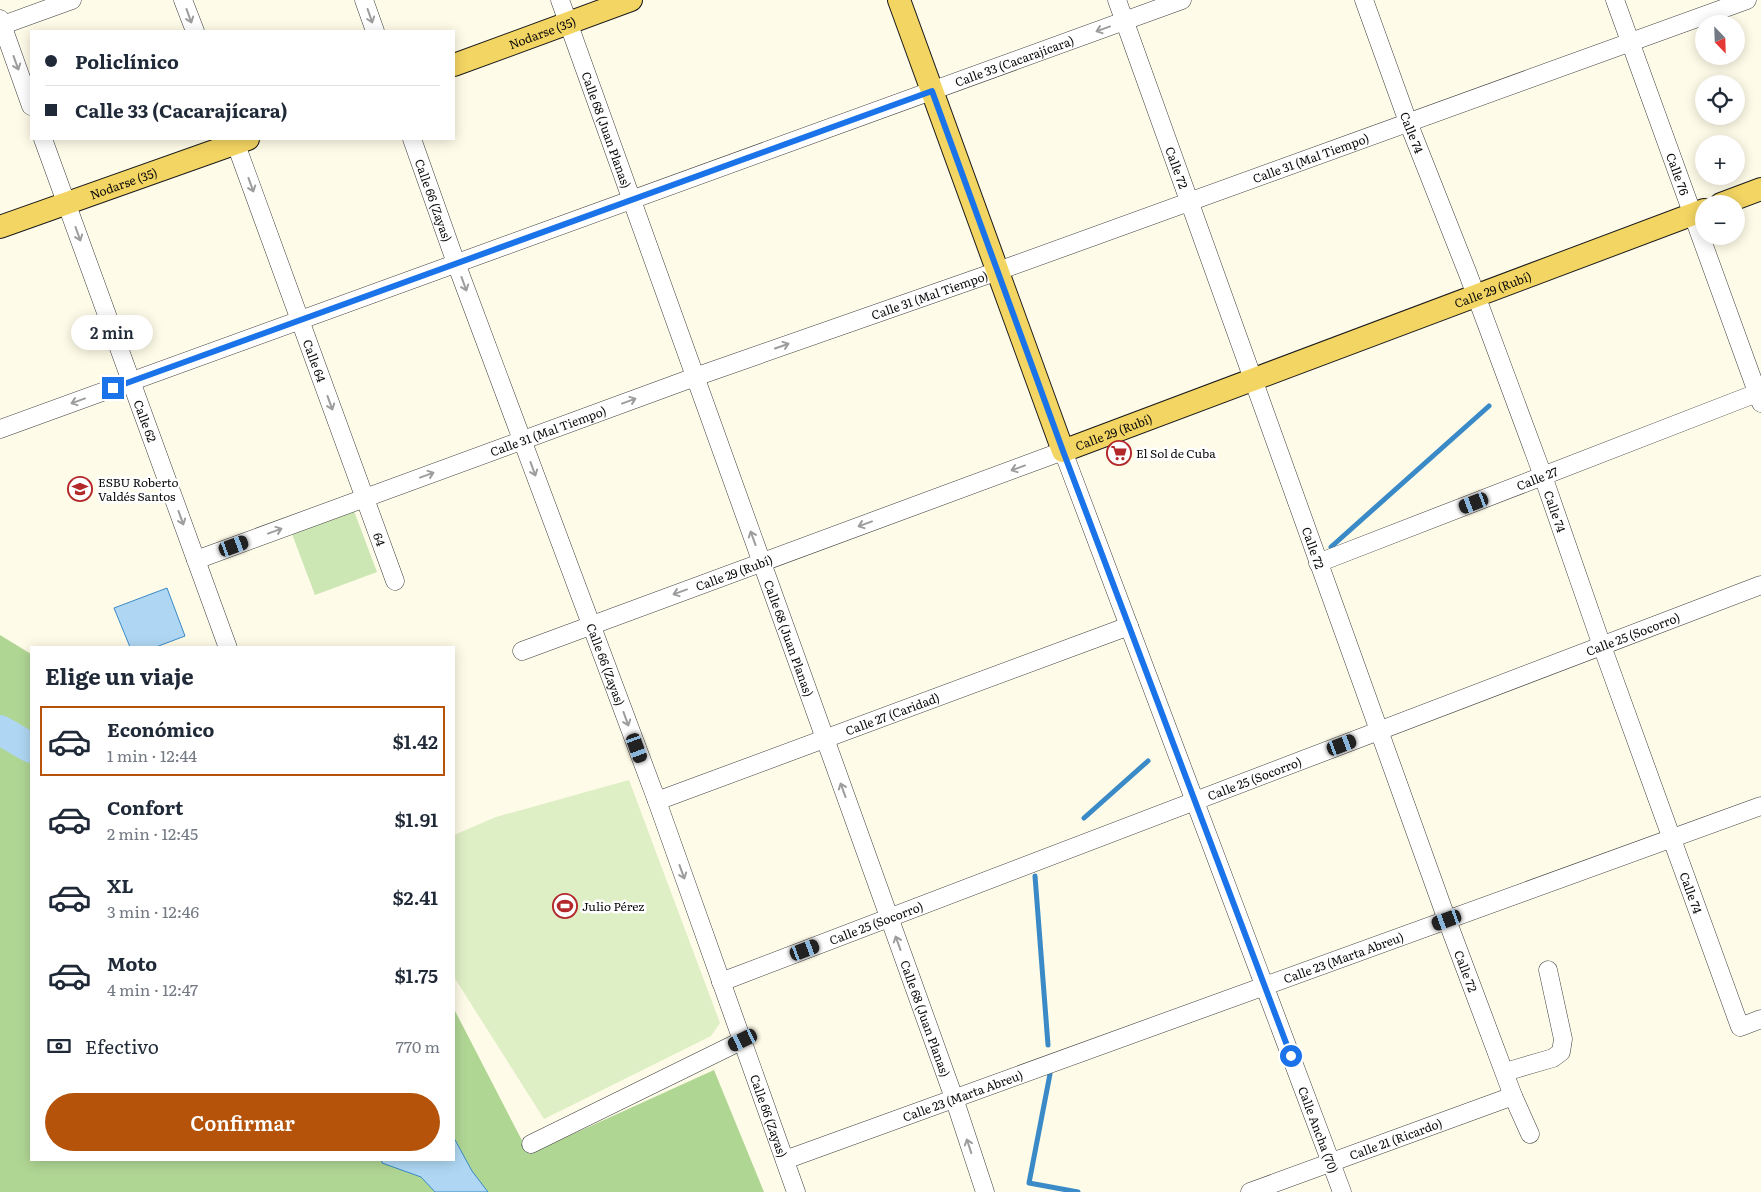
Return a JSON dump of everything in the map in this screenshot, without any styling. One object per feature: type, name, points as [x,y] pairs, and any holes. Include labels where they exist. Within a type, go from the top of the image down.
[{"type":"main road","name":"Nodarse (35)","points":[[455,65],[631,0]]},
{"type":"main road","name":"Calle Ancha (70)","points":[[899,0],[1063,451]]},
{"type":"main road","name":"Nodarse (35)","points":[[0,227],[239,140]]},
{"type":"main road","points":[[1745,195],[1761,189]]},
{"type":"main road","name":"Calle 29 (Rubí)","points":[[1063,451],[1695,213]]},
{"type":"street","points":[[30,103],[1,23],[72,0]]},
{"type":"street","points":[[183,0],[195,30]]},
{"type":"street","points":[[364,0],[375,30]]},
{"type":"street","name":"Calle 68 (Juan Planas)","points":[[560,0],[954,1098],[984,1192]]},
{"type":"street","name":"Calle 72","points":[[1117,0],[1447,920],[1513,1096],[1530,1134]]},
{"type":"street","name":"Calle 33 (Cacarajícara)","points":[[0,429],[1182,0]]},
{"type":"street","name":"Calle 74","points":[[1364,0],[1408,122],[1476,295],[1543,476],[1602,646],[1740,1027],[1761,1019]]},
{"type":"street","name":"Calle 76","points":[[1615,0],[1695,204]]},
{"type":"street","name":"Calle 31 (Mal Tiempo)","points":[[196,560],[695,377],[998,271],[1747,0]]},
{"type":"street","name":"Calle 62","points":[[43,140],[227,646]]},
{"type":"street","name":"Calle 64","points":[[239,140],[300,320],[365,498]]},
{"type":"street","name":"Calle 66 (Zayas)","points":[[412,140],[456,264],[656,801],[796,1192]]},
{"type":"street","name":"Calle 76","points":[[1709,245],[1759,398]]},
{"type":"street","name":"Calle 27","points":[[1318,563],[1543,476],[1759,398]]},
{"type":"street","name":"Calle 29 (Rubí)","points":[[522,651],[1063,451]]},
{"type":"street","name":"Calle Ancha (70)","points":[[1063,451],[1342,1192]]},
{"type":"street","name":"64","points":[[365,498],[396,581]]},
{"type":"street","name":"Calle 25 (Socorro)","points":[[721,982],[1761,585]]},
{"type":"street","name":"Calle 27 (Caridad)","points":[[656,801],[1129,626]]},
{"type":"street","name":"Calle 23 (Marta Abreu)","points":[[785,1160],[1761,806]]},
{"type":"street","points":[[1505,1072],[1553,1058],[1561,1052],[1562,1039],[1548,970]]},
{"type":"street","points":[[531,1144],[743,1040]]},
{"type":"street","name":"Calle 21 (Ricardo)","points":[[1250,1192],[1513,1096]]},
{"type":"green space","points":[[354,511],[377,572],[315,595],[292,534]]},
{"type":"green space","points":[[0,635],[30,653],[30,1161],[455,1161],[455,1011],[529,1154],[714,1070],[764,1192],[0,1192]]},
{"type":"green space","name":"Julio Pérez","points":[[629,780],[720,1023],[711,1036],[544,1119],[455,979],[455,835],[496,817]]},
{"type":"water","points":[[167,588],[185,636],[159,646],[130,646],[114,608]]},
{"type":"water","points":[[455,1140],[472,1171],[488,1192],[435,1192],[421,1177],[382,1163],[382,1161],[455,1161]]},
{"type":"waterway","points":[[1331,547],[1489,406]]},
{"type":"waterway","points":[[0,730],[30,747]]},
{"type":"waterway","points":[[1084,818],[1148,761]]},
{"type":"waterway","points":[[1035,876],[1048,1045]]},
{"type":"waterway","points":[[1050,1074],[1029,1183],[1078,1192]]},
{"type":"place","name":"El Sol de Cuba","points":[[1119,453]]},
{"type":"place","name":"ESBU Roberto Valdés Santos","points":[[80,489]]},
{"type":"place","name":"Julio Pérez","points":[[565,906]]},
{"type":"route","points":[[113,388],[932,91],[1063,451],[1291,1056]]}]
